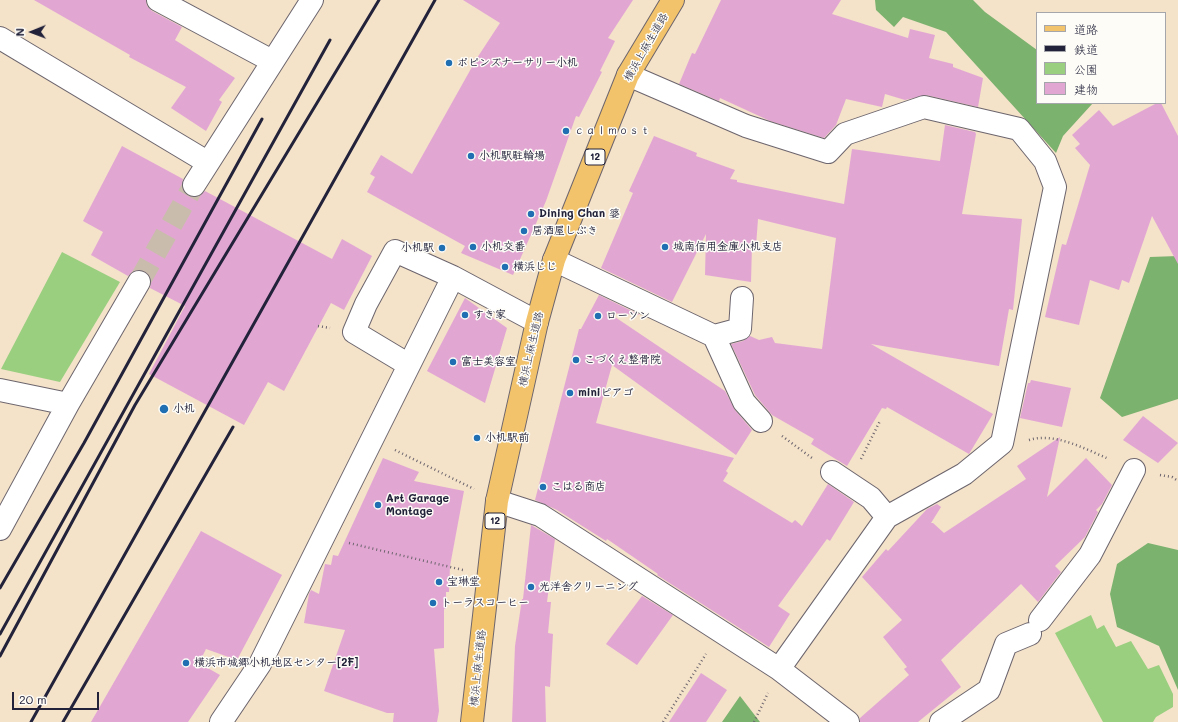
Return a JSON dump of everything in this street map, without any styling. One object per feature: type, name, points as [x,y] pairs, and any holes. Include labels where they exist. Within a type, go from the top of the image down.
[{"type":"main road","name":"横浜上麻生道路","points":[[472,722],[497,500],[537,322],[554,260],[628,75],[673,0]]},
{"type":"street","points":[[158,0],[272,61]]},
{"type":"street","points":[[194,184],[312,0]]},
{"type":"street","points":[[0,38],[207,162]]},
{"type":"street","points":[[628,75],[746,126],[828,152],[845,134],[924,107],[1019,129],[1045,161],[1055,187],[1009,443],[964,474],[887,517],[779,669]]},
{"type":"street","points":[[410,365],[354,332],[366,304],[394,250],[453,277],[537,322]]},
{"type":"street","points":[[554,260],[714,336],[744,402],[761,421]]},
{"type":"street","points":[[221,722],[260,664],[453,277]]},
{"type":"street","points":[[0,529],[68,404],[139,282]]},
{"type":"street","points":[[714,336],[740,329],[742,298]]},
{"type":"street","points":[[0,390],[68,404]]},
{"type":"street","points":[[941,722],[989,690],[1006,644],[1035,627],[1090,555],[1134,470]]},
{"type":"street","points":[[840,478],[871,498],[887,517]]},
{"type":"street","points":[[497,500],[540,516],[779,669],[848,722]]},
{"type":"path","points":[[761,421],[840,478],[880,421]]},
{"type":"path","points":[[1009,443],[1040,436],[1073,444],[1134,470]]},
{"type":"path","points":[[372,439],[497,500]]},
{"type":"path","points":[[324,537],[489,576]]},
{"type":"path","points":[[663,722],[721,631]]},
{"type":"path","points":[[754,722],[779,669]]},
{"type":"green space","points":[[875,0],[973,0],[985,12],[1036,49],[1036,104],[1092,104],[1063,136],[1056,153],[946,32],[903,17],[894,27],[876,10]]},
{"type":"green space","points":[[62,252],[120,282],[60,382],[1,369]]},
{"type":"green space","points":[[1178,256],[1178,399],[1122,417],[1100,398],[1150,257]]},
{"type":"green space","points":[[1148,543],[1178,550],[1178,690],[1159,646],[1117,627],[1110,594],[1117,564]]},
{"type":"green space","points":[[1091,615],[1097,629],[1104,625],[1116,647],[1131,641],[1148,669],[1159,665],[1173,694],[1173,707],[1156,717],[1153,722],[1103,722],[1055,633]]},
{"type":"green space","points":[[740,696],[760,722],[722,722]]},
{"type":"building","points":[[34,0],[146,0],[147,6],[152,11],[182,27],[175,40],[235,78],[219,100],[222,102],[206,131],[171,108],[186,87],[129,57],[130,55]]},
{"type":"building","points":[[463,0],[633,0],[608,38],[615,41],[600,71],[602,72],[579,117],[576,116],[546,201],[513,275],[461,253],[465,246],[367,192],[375,177],[370,174],[381,155],[412,174],[477,58],[500,23]]},
{"type":"building","points":[[721,0],[841,0],[832,14],[908,38],[910,29],[935,35],[929,58],[953,64],[953,67],[983,78],[978,107],[926,95],[905,100],[885,94],[882,107],[846,99],[836,125],[824,138],[770,121],[720,98],[719,101],[679,84],[692,53],[695,54]]},
{"type":"building","points":[[1155,104],[1162,104],[1178,136],[1178,264],[1152,216],[1129,283],[1122,280],[1119,290],[1090,280],[1079,325],[1045,317],[1062,244],[1066,245],[1090,165],[1075,148],[1080,144],[1072,135],[1099,110],[1113,126]]},
{"type":"building","points":[[945,125],[975,132],[976,134],[962,214],[1022,219],[1013,310],[1009,309],[999,366],[871,344],[993,414],[969,454],[887,407],[886,409],[882,408],[847,466],[811,444],[814,439],[772,415],[755,395],[731,344],[743,341],[750,336],[759,340],[772,337],[775,343],[822,349],[836,238],[758,219],[756,246],[752,245],[751,282],[705,275],[706,234],[672,302],[601,268],[633,193],[629,191],[654,136],[697,153],[696,156],[735,170],[730,179],[737,180],[737,182],[844,204],[852,149],[940,161]]},
{"type":"building","name":"小机","points":[[122,146],[183,179],[183,190],[188,196],[199,196],[205,191],[332,259],[342,239],[372,256],[344,310],[331,303],[284,391],[268,382],[244,425],[149,374],[185,306],[150,288],[150,276],[145,271],[133,271],[128,276],[91,255],[103,232],[83,221]]},
{"type":"building","points":[[599,295],[640,315],[609,313],[725,391],[735,410],[752,430],[736,455],[612,365],[596,423],[734,458],[726,471],[728,473],[723,481],[792,523],[795,520],[802,526],[828,484],[854,502],[830,541],[827,539],[778,606],[790,614],[769,647],[657,575],[658,574],[607,539],[606,541],[557,510],[535,500],[579,329],[581,329]]},
{"type":"building","points":[[465,298],[507,328],[485,403],[427,371]]},
{"type":"building","points":[[1031,380],[1071,388],[1062,427],[1020,418],[1028,383],[1030,383]]},
{"type":"building","points":[[1143,416],[1178,443],[1158,463],[1123,440]]},
{"type":"building","points":[[1060,437],[1047,497],[1086,458],[1112,485],[1102,504],[1096,510],[1098,512],[1085,537],[1055,566],[1061,572],[1038,602],[1021,584],[941,660],[961,687],[918,722],[860,722],[860,718],[909,675],[904,669],[907,667],[883,637],[902,620],[862,577],[886,549],[888,551],[927,509],[937,504],[941,507],[931,523],[933,523],[944,533],[1026,479],[1017,466]]},
{"type":"building","points":[[383,458],[419,472],[414,481],[464,491],[450,566],[449,592],[446,592],[446,609],[444,609],[444,648],[434,649],[439,711],[437,722],[393,722],[394,713],[387,713],[324,691],[345,630],[304,623],[309,594],[311,590],[319,594],[325,564],[331,565],[333,555],[338,556]]},
{"type":"building","points":[[531,525],[555,539],[547,602],[551,602],[548,633],[553,634],[550,687],[545,686],[546,722],[512,722],[515,646],[523,599]]},
{"type":"building","points":[[201,531],[282,575],[237,660],[206,649],[199,663],[220,675],[188,722],[91,722]]},
{"type":"building","points":[[642,596],[673,615],[637,665],[606,644]]},
{"type":"building","points":[[701,673],[727,690],[706,722],[669,722]]},
{"type":"tunnel","points":[[139,282],[194,185]]},
{"type":"railway","points":[[0,656],[135,405],[379,0]]},
{"type":"railway","points":[[31,722],[435,0]]},
{"type":"railway","points":[[0,634],[330,40]]},
{"type":"railway","points":[[0,588],[84,443],[262,119]]},
{"type":"railway","points":[[63,722],[233,427]]},
{"type":"place","name":"ポピンズナーサリー小机","points":[[449,63]]},
{"type":"place","name":"ｃａｌｍｏｓｔ","points":[[566,131]]},
{"type":"place","name":"小机駅駐輪場","points":[[471,156]]},
{"type":"place","name":"Dining Chan 婆","points":[[531,214]]},
{"type":"place","name":"居酒屋しぶき","points":[[524,231]]},
{"type":"place","name":"小机交番","points":[[473,247]]},
{"type":"place","name":"城南信用金庫小机支店","points":[[665,247]]},
{"type":"place","name":"小机駅","points":[[442,248]]},
{"type":"place","name":"横浜じじ","points":[[505,267]]},
{"type":"place","name":"すき家","points":[[465,315]]},
{"type":"place","name":"ローソン","points":[[598,316]]},
{"type":"place","name":"こづくえ整骨院","points":[[576,360]]},
{"type":"place","name":"富士美容室","points":[[453,362]]},
{"type":"place","name":"miniピアゴ","points":[[570,393]]},
{"type":"place","name":"小机","points":[[164,409]]},
{"type":"place","name":"小机駅前","points":[[477,438]]},
{"type":"place","name":"こはる商店","points":[[543,487]]},
{"type":"place","name":"Art Garage Montage","points":[[378,505]]},
{"type":"place","name":"宝琳堂","points":[[439,582]]},
{"type":"place","name":"光洋舎クリーニング","points":[[531,587]]},
{"type":"place","name":"トーラスコーヒー","points":[[433,603]]},
{"type":"place","name":"横浜市城郷小机地区センター[2F]","points":[[186,663]]}]
